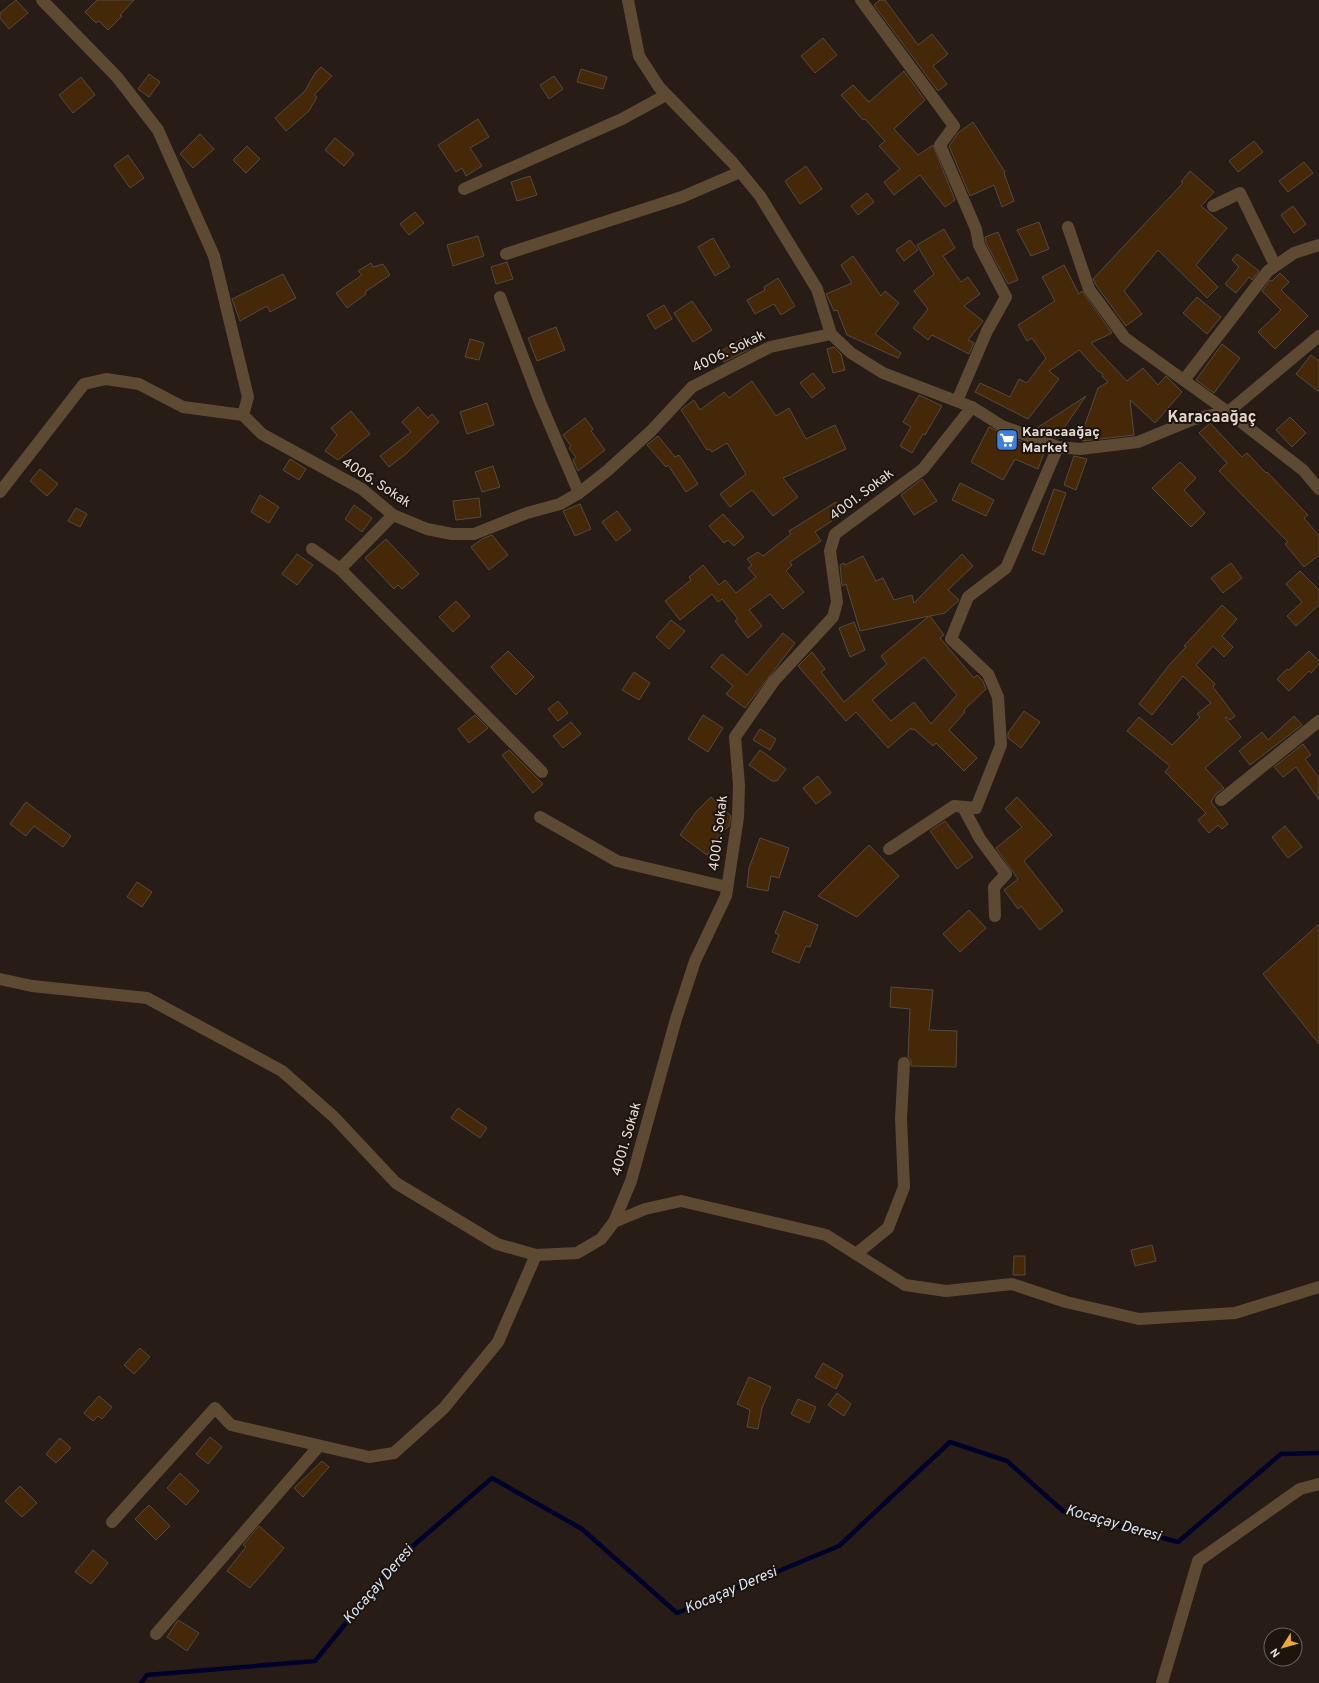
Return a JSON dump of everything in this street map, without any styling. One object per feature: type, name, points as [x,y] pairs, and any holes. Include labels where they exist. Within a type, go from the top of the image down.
[{"type":"street","points":[[0,492],[84,384],[106,379],[139,384],[183,407],[243,414],[248,397],[214,256],[158,130],[117,77],[42,0]]},
{"type":"street","points":[[628,0],[639,56],[659,87],[740,172],[760,196],[817,290],[831,334],[851,353],[883,373],[972,407],[1002,426],[1058,447],[1080,450],[1138,442],[1194,419],[1228,412],[1319,336]]},
{"type":"street","points":[[861,0],[954,126],[940,145],[976,230],[979,245],[1006,297],[987,331],[957,401]]},
{"type":"street","points":[[464,189],[622,119],[666,95]]},
{"type":"street","points":[[506,254],[682,197],[740,172]]},
{"type":"street","points":[[1212,206],[1240,193],[1275,265]]},
{"type":"street","points":[[1068,227],[1089,289],[1125,338],[1228,412],[1303,470],[1319,488]]},
{"type":"street","points":[[1184,380],[1268,270],[1294,252],[1319,245]]},
{"type":"street","points":[[500,297],[540,402],[578,493]]},
{"type":"street","name":"4006. Sokak","points":[[243,414],[262,434],[362,489],[393,515],[427,529],[452,534],[474,534],[527,513],[560,504],[578,493],[607,471],[651,430],[692,387],[770,347],[831,334]]},
{"type":"street","name":"4001. Sokak","points":[[0,979],[32,986],[148,998],[282,1071],[334,1117],[396,1183],[498,1244],[536,1255],[577,1253],[601,1239],[614,1222],[632,1181],[676,1020],[695,961],[726,896],[738,817],[739,785],[735,737],[774,681],[834,617],[837,602],[830,551],[834,534],[923,468],[972,407]]},
{"type":"street","points":[[888,849],[954,806],[976,808],[1001,745],[998,698],[988,674],[951,640],[968,597],[1006,568],[1058,447]]},
{"type":"street","points":[[340,569],[393,515]]},
{"type":"street","points":[[312,549],[340,569],[542,772]]},
{"type":"street","points":[[1221,800],[1319,721]]},
{"type":"street","points":[[963,807],[980,839],[1006,874],[994,887],[994,916]]},
{"type":"street","points":[[540,817],[617,861],[727,887]]},
{"type":"street","points":[[856,1254],[888,1228],[904,1187],[901,1119],[904,1063]]},
{"type":"street","points":[[614,1222],[645,1209],[681,1201],[826,1234],[905,1285],[946,1291],[1012,1284],[1066,1302],[1138,1319],[1235,1313],[1319,1288]]},
{"type":"street","points":[[112,1522],[215,1408],[231,1425],[369,1457],[394,1453],[444,1408],[498,1342],[536,1255]]},
{"type":"street","points":[[156,1634],[319,1446]]},
{"type":"street","points":[[1162,1683],[1198,1561],[1300,1489],[1319,1484]]},
{"type":"building","points":[[16,0],[28,13],[9,29],[0,18],[0,13]]},
{"type":"building","points":[[97,0],[134,0],[120,15],[122,16],[108,30],[99,21],[96,23],[85,12]]},
{"type":"building","points":[[880,0],[885,0],[918,45],[932,34],[948,54],[933,66],[947,84],[938,91],[874,5]]},
{"type":"building","points":[[823,38],[837,55],[815,73],[801,56]]},
{"type":"building","points":[[321,67],[332,76],[314,95],[317,97],[309,111],[286,131],[275,118],[305,91],[315,73]]},
{"type":"building","points":[[581,69],[607,77],[603,89],[577,82]]},
{"type":"building","points":[[904,71],[925,100],[894,129],[918,155],[933,145],[955,200],[945,207],[920,175],[894,195],[884,182],[900,169],[879,146],[885,141],[865,119],[863,120],[841,95],[853,85],[869,102]]},
{"type":"building","points":[[149,74],[160,82],[149,97],[138,89]]},
{"type":"building","points":[[554,76],[563,89],[549,99],[540,85]]},
{"type":"building","points":[[81,77],[95,95],[73,113],[59,95]]},
{"type":"building","points":[[478,119],[489,137],[470,148],[482,166],[466,176],[462,168],[456,172],[438,145]]},
{"type":"building","points":[[973,122],[1005,172],[1004,173],[1014,201],[1002,207],[994,185],[970,196],[949,146],[958,133]]},
{"type":"building","points":[[200,134],[214,149],[193,168],[180,154]]},
{"type":"building","points":[[335,138],[354,154],[344,166],[325,150]]},
{"type":"building","points":[[1254,141],[1263,152],[1238,172],[1229,161]]},
{"type":"building","points":[[247,146],[260,159],[246,173],[233,160]]},
{"type":"building","points":[[128,155],[144,178],[130,188],[114,165]]},
{"type":"building","points":[[1304,162],[1313,173],[1288,192],[1279,181]]},
{"type":"building","points":[[806,166],[822,189],[800,204],[785,181]]},
{"type":"building","points":[[1190,171],[1214,192],[1201,206],[1227,228],[1196,265],[1218,287],[1207,298],[1158,250],[1124,291],[1142,314],[1126,326],[1093,279],[1183,183],[1181,182]]},
{"type":"building","points":[[530,176],[537,195],[517,201],[511,182]]},
{"type":"building","points":[[867,193],[874,202],[858,215],[851,206]]},
{"type":"building","points":[[1293,206],[1306,224],[1294,233],[1281,215]]},
{"type":"building","points":[[415,212],[424,223],[409,235],[400,224]]},
{"type":"building","points":[[1039,222],[1049,249],[1031,256],[1017,230]]},
{"type":"building","points":[[944,229],[955,248],[943,256],[961,282],[968,277],[980,294],[964,306],[983,321],[968,340],[974,343],[969,354],[932,335],[928,340],[913,328],[928,309],[914,291],[934,274],[917,245]]},
{"type":"building","points":[[998,232],[1018,280],[1008,284],[986,243],[985,237]]},
{"type":"building","points":[[478,236],[484,256],[453,266],[447,245]]},
{"type":"building","points":[[713,238],[730,267],[715,276],[698,247]]},
{"type":"building","points":[[910,240],[918,250],[904,261],[896,250]]},
{"type":"building","points":[[1237,254],[1259,271],[1252,280],[1249,277],[1236,293],[1225,284],[1239,267],[1232,260]]},
{"type":"building","points":[[853,256],[881,296],[885,291],[899,303],[875,334],[901,353],[898,358],[847,335],[837,310],[834,311],[826,294],[852,283],[841,265]]},
{"type":"building","points":[[507,262],[513,279],[496,284],[491,267]]},
{"type":"building","points":[[371,263],[373,267],[383,264],[390,275],[365,292],[366,294],[347,308],[336,293],[362,275],[358,271]]},
{"type":"building","points":[[1064,265],[1079,294],[1082,291],[1112,333],[1091,343],[1127,381],[1143,368],[1158,385],[1166,376],[1182,392],[1155,423],[1130,400],[1134,435],[1083,441],[1081,436],[1098,388],[1108,382],[1102,376],[1103,374],[1098,371],[1079,350],[1049,371],[1059,379],[1028,419],[975,392],[980,383],[1010,397],[1019,379],[1027,383],[1046,358],[1032,338],[1027,341],[1018,325],[1055,301],[1042,277]]},
{"type":"building","points":[[1280,273],[1289,282],[1281,290],[1308,316],[1275,349],[1258,332],[1281,310],[1262,291],[1270,280],[1272,281]]},
{"type":"building","points":[[283,274],[296,298],[270,312],[267,306],[240,321],[232,299]]},
{"type":"building","points":[[778,278],[795,306],[781,315],[774,304],[755,314],[747,300],[765,290],[764,287]]},
{"type":"building","points":[[1197,297],[1221,317],[1207,334],[1183,313]]},
{"type":"building","points":[[692,301],[712,330],[693,342],[674,313]]},
{"type":"building","points":[[664,305],[672,319],[655,329],[647,315]]},
{"type":"building","points":[[556,327],[565,350],[537,361],[528,338]]},
{"type":"building","points":[[744,338],[750,349],[724,362],[719,352]]},
{"type":"building","points":[[470,339],[484,343],[479,360],[465,357]]},
{"type":"building","points":[[1222,344],[1240,358],[1214,393],[1196,380]]},
{"type":"building","points":[[834,347],[841,354],[845,370],[833,373],[827,349]]},
{"type":"building","points":[[1311,355],[1319,361],[1319,392],[1296,374]]},
{"type":"building","points":[[813,373],[825,388],[812,398],[800,383]]},
{"type":"building","points":[[752,381],[776,416],[789,408],[806,439],[835,425],[846,449],[783,478],[798,497],[773,516],[752,490],[730,507],[720,494],[746,474],[727,443],[712,452],[709,449],[707,450],[681,410],[694,400],[700,410],[724,392],[729,398]]},
{"type":"building","points":[[919,395],[942,406],[925,435],[923,434],[912,453],[900,446],[911,427],[903,422]]},
{"type":"building","points":[[1086,396],[1057,438],[1034,430]]},
{"type":"building","points":[[487,403],[494,425],[467,434],[460,412]]},
{"type":"building","points":[[418,407],[428,418],[432,414],[439,422],[407,453],[389,467],[380,456],[411,432],[402,422]]},
{"type":"building","points":[[351,411],[370,434],[338,460],[325,451],[337,435],[331,428]]},
{"type":"building","points":[[1290,417],[1306,433],[1292,447],[1276,430]]},
{"type":"building","points":[[585,418],[593,429],[591,431],[605,450],[578,471],[573,460],[576,457],[569,448],[571,446],[563,435]]},
{"type":"building","points":[[1210,423],[1242,457],[1247,453],[1308,515],[1304,518],[1319,536],[1319,555],[1304,567],[1285,544],[1288,542],[1219,471],[1227,463],[1199,433]]},
{"type":"building","points":[[989,427],[1013,438],[1005,449],[1018,440],[1045,450],[1038,469],[1015,459],[1003,480],[971,462]]},
{"type":"building","points":[[658,436],[675,457],[679,455],[698,484],[686,492],[668,465],[666,467],[647,445]]},
{"type":"building","points":[[1074,456],[1087,459],[1076,490],[1064,485]]},
{"type":"building","points":[[290,459],[306,469],[299,480],[283,470]]},
{"type":"building","points":[[1180,462],[1196,478],[1184,490],[1205,513],[1191,527],[1152,488]]},
{"type":"building","points":[[493,466],[500,487],[482,492],[475,472]]},
{"type":"building","points":[[40,469],[58,484],[47,496],[30,481]]},
{"type":"building","points":[[922,479],[937,501],[914,515],[901,495]]},
{"type":"building","points":[[960,483],[994,500],[986,516],[952,500]]},
{"type":"building","points":[[1054,489],[1066,493],[1044,555],[1032,550]]},
{"type":"building","points":[[260,495],[279,507],[269,523],[251,512]]},
{"type":"building","points":[[479,498],[481,517],[456,520],[453,501]]},
{"type":"building","points":[[836,502],[844,513],[815,532],[821,541],[790,562],[792,565],[786,571],[804,592],[783,609],[770,594],[749,610],[762,626],[748,638],[735,621],[738,619],[722,599],[718,602],[712,594],[680,620],[665,601],[691,580],[689,577],[703,565],[719,585],[725,580],[736,593],[756,577],[748,568],[752,565],[747,559],[758,552],[763,556],[791,534],[789,531]]},
{"type":"building","points":[[580,504],[591,529],[575,536],[563,511]]},
{"type":"building","points":[[354,505],[372,518],[362,532],[345,519]]},
{"type":"building","points":[[76,508],[87,514],[80,527],[68,521]]},
{"type":"building","points":[[617,511],[631,530],[616,541],[602,522]]},
{"type":"building","points":[[723,514],[744,537],[734,546],[728,540],[724,543],[709,526]]},
{"type":"building","points":[[492,535],[508,555],[489,570],[471,547],[482,539]]},
{"type":"building","points":[[386,539],[419,574],[402,589],[398,585],[394,589],[365,558]]},
{"type":"building","points":[[297,554],[313,565],[297,585],[282,574]]},
{"type":"building","points":[[962,554],[973,566],[948,590],[959,600],[945,613],[930,616],[944,635],[940,638],[974,678],[977,675],[983,681],[986,689],[964,710],[965,712],[949,730],[977,758],[964,771],[936,743],[933,746],[911,728],[888,748],[856,712],[846,721],[798,666],[812,652],[825,669],[821,672],[844,702],[887,664],[881,656],[929,616],[860,631],[846,584],[842,586],[840,565],[844,563],[845,565],[863,556],[876,581],[883,578],[894,600],[912,595],[914,603]],"holes":[[[924,657],[957,695],[931,724],[914,702],[891,721],[872,700]]]},
{"type":"building","points":[[1231,563],[1242,578],[1223,593],[1211,578]]},
{"type":"building","points":[[1300,571],[1319,590],[1319,605],[1296,626],[1287,616],[1302,602],[1286,584]]},
{"type":"building","points":[[456,601],[470,616],[453,632],[439,617]]},
{"type":"building","points":[[1222,605],[1237,619],[1222,636],[1233,647],[1224,657],[1213,646],[1196,665],[1215,684],[1213,687],[1235,716],[1230,720],[1226,717],[1225,718],[1241,737],[1205,768],[1224,788],[1216,794],[1211,802],[1228,824],[1222,829],[1218,825],[1209,833],[1198,820],[1206,813],[1165,772],[1170,766],[1127,731],[1139,717],[1172,745],[1200,717],[1197,714],[1211,703],[1183,676],[1152,715],[1139,704],[1170,664],[1186,647],[1184,646]]},
{"type":"building","points":[[671,620],[685,631],[669,649],[656,637]]},
{"type":"building","points":[[854,622],[865,650],[850,657],[839,628]]},
{"type":"building","points":[[783,633],[795,643],[745,708],[726,694],[733,686],[711,667],[722,654],[747,675]]},
{"type":"building","points":[[508,651],[534,677],[516,695],[491,667]]},
{"type":"building","points":[[1309,651],[1319,661],[1319,664],[1311,673],[1309,671],[1289,691],[1277,679]]},
{"type":"building","points":[[634,672],[650,683],[639,700],[622,690]]},
{"type":"building","points":[[558,701],[568,713],[558,721],[548,709]]},
{"type":"building","points":[[1024,711],[1040,722],[1021,748],[1008,738],[1008,733]]},
{"type":"building","points":[[475,715],[488,728],[469,743],[458,729]]},
{"type":"building","points":[[703,715],[723,728],[708,752],[688,739]]},
{"type":"building","points":[[1294,716],[1302,725],[1250,765],[1239,751],[1262,732],[1268,740]]},
{"type":"building","points":[[571,722],[581,734],[563,748],[553,736]]},
{"type":"building","points":[[760,729],[776,739],[770,750],[753,740]]},
{"type":"building","points":[[1303,744],[1311,755],[1305,759],[1319,778],[1319,800],[1296,767],[1283,777],[1274,767]]},
{"type":"building","points":[[509,750],[543,784],[533,793],[502,755]]},
{"type":"building","points":[[760,750],[786,769],[777,781],[772,781],[749,765]]},
{"type":"building","points":[[818,776],[831,793],[816,804],[803,788]]},
{"type":"building","points":[[711,797],[731,816],[729,826],[712,843],[714,844],[707,855],[680,835],[696,812]]},
{"type":"building","points":[[1017,797],[1052,835],[1024,861],[1063,911],[1040,930],[1021,906],[1018,909],[1004,890],[1018,879],[996,848],[1022,827],[1005,809]]},
{"type":"building","points":[[26,802],[71,836],[63,847],[34,826],[26,836],[10,824]]},
{"type":"building","points":[[945,821],[973,857],[957,869],[930,831]]},
{"type":"building","points":[[1285,826],[1302,847],[1288,858],[1272,837]]},
{"type":"building","points":[[760,838],[789,848],[779,878],[771,876],[768,891],[747,887],[749,868]]},
{"type":"building","points":[[869,845],[899,876],[857,917],[818,896]]},
{"type":"building","points":[[137,882],[152,892],[142,907],[127,897]]},
{"type":"building","points":[[969,910],[986,928],[960,952],[943,934]]},
{"type":"building","points":[[784,911],[818,925],[810,947],[806,946],[799,963],[772,952],[779,935],[775,933]]},
{"type":"building","points":[[1319,924],[1319,1044],[1263,974]]},
{"type":"building","points":[[891,987],[933,990],[929,1030],[957,1031],[956,1067],[911,1066],[911,1060],[908,1057],[910,1009],[890,1007]]},
{"type":"building","points":[[458,1108],[487,1128],[480,1138],[451,1118]]},
{"type":"building","points":[[1152,1245],[1156,1261],[1135,1266],[1131,1250]]},
{"type":"building","points":[[1014,1256],[1025,1256],[1025,1275],[1013,1275]]},
{"type":"building","points":[[140,1348],[150,1357],[134,1374],[124,1365]]},
{"type":"building","points":[[823,1363],[843,1375],[836,1389],[815,1377]]},
{"type":"building","points":[[749,1377],[771,1387],[762,1408],[758,1429],[747,1427],[750,1410],[737,1404]]},
{"type":"building","points":[[837,1393],[851,1404],[844,1416],[828,1405]]},
{"type":"building","points":[[99,1396],[112,1407],[102,1419],[98,1416],[93,1421],[84,1413]]},
{"type":"building","points":[[798,1399],[816,1407],[809,1423],[791,1414]]},
{"type":"building","points":[[210,1437],[222,1447],[208,1464],[196,1454]]},
{"type":"building","points":[[60,1438],[71,1448],[56,1463],[46,1454]]},
{"type":"building","points":[[322,1461],[329,1467],[303,1497],[294,1488]]},
{"type":"building","points":[[180,1473],[199,1491],[186,1505],[167,1488]]},
{"type":"building","points":[[20,1486],[37,1503],[22,1517],[5,1501]]},
{"type":"building","points":[[149,1505],[170,1526],[156,1540],[135,1519]]},
{"type":"building","points":[[259,1526],[284,1548],[250,1588],[227,1571],[246,1547],[243,1545]]},
{"type":"building","points":[[93,1550],[108,1563],[91,1584],[75,1572]]},
{"type":"building","points":[[178,1620],[199,1633],[187,1651],[167,1637]]},
{"type":"waterway","name":"Kocaçay Deresi","points":[[141,1683],[147,1675],[315,1661],[400,1557],[492,1478],[582,1529],[677,1613],[839,1546],[950,1442],[1007,1461],[1063,1511],[1178,1542],[1281,1454],[1319,1453]]},
{"type":"place","name":"Karacaağaç Market","points":[[1007,440]]},
{"type":"district","name":"Karacaağaç","points":[[1212,418]]}]
